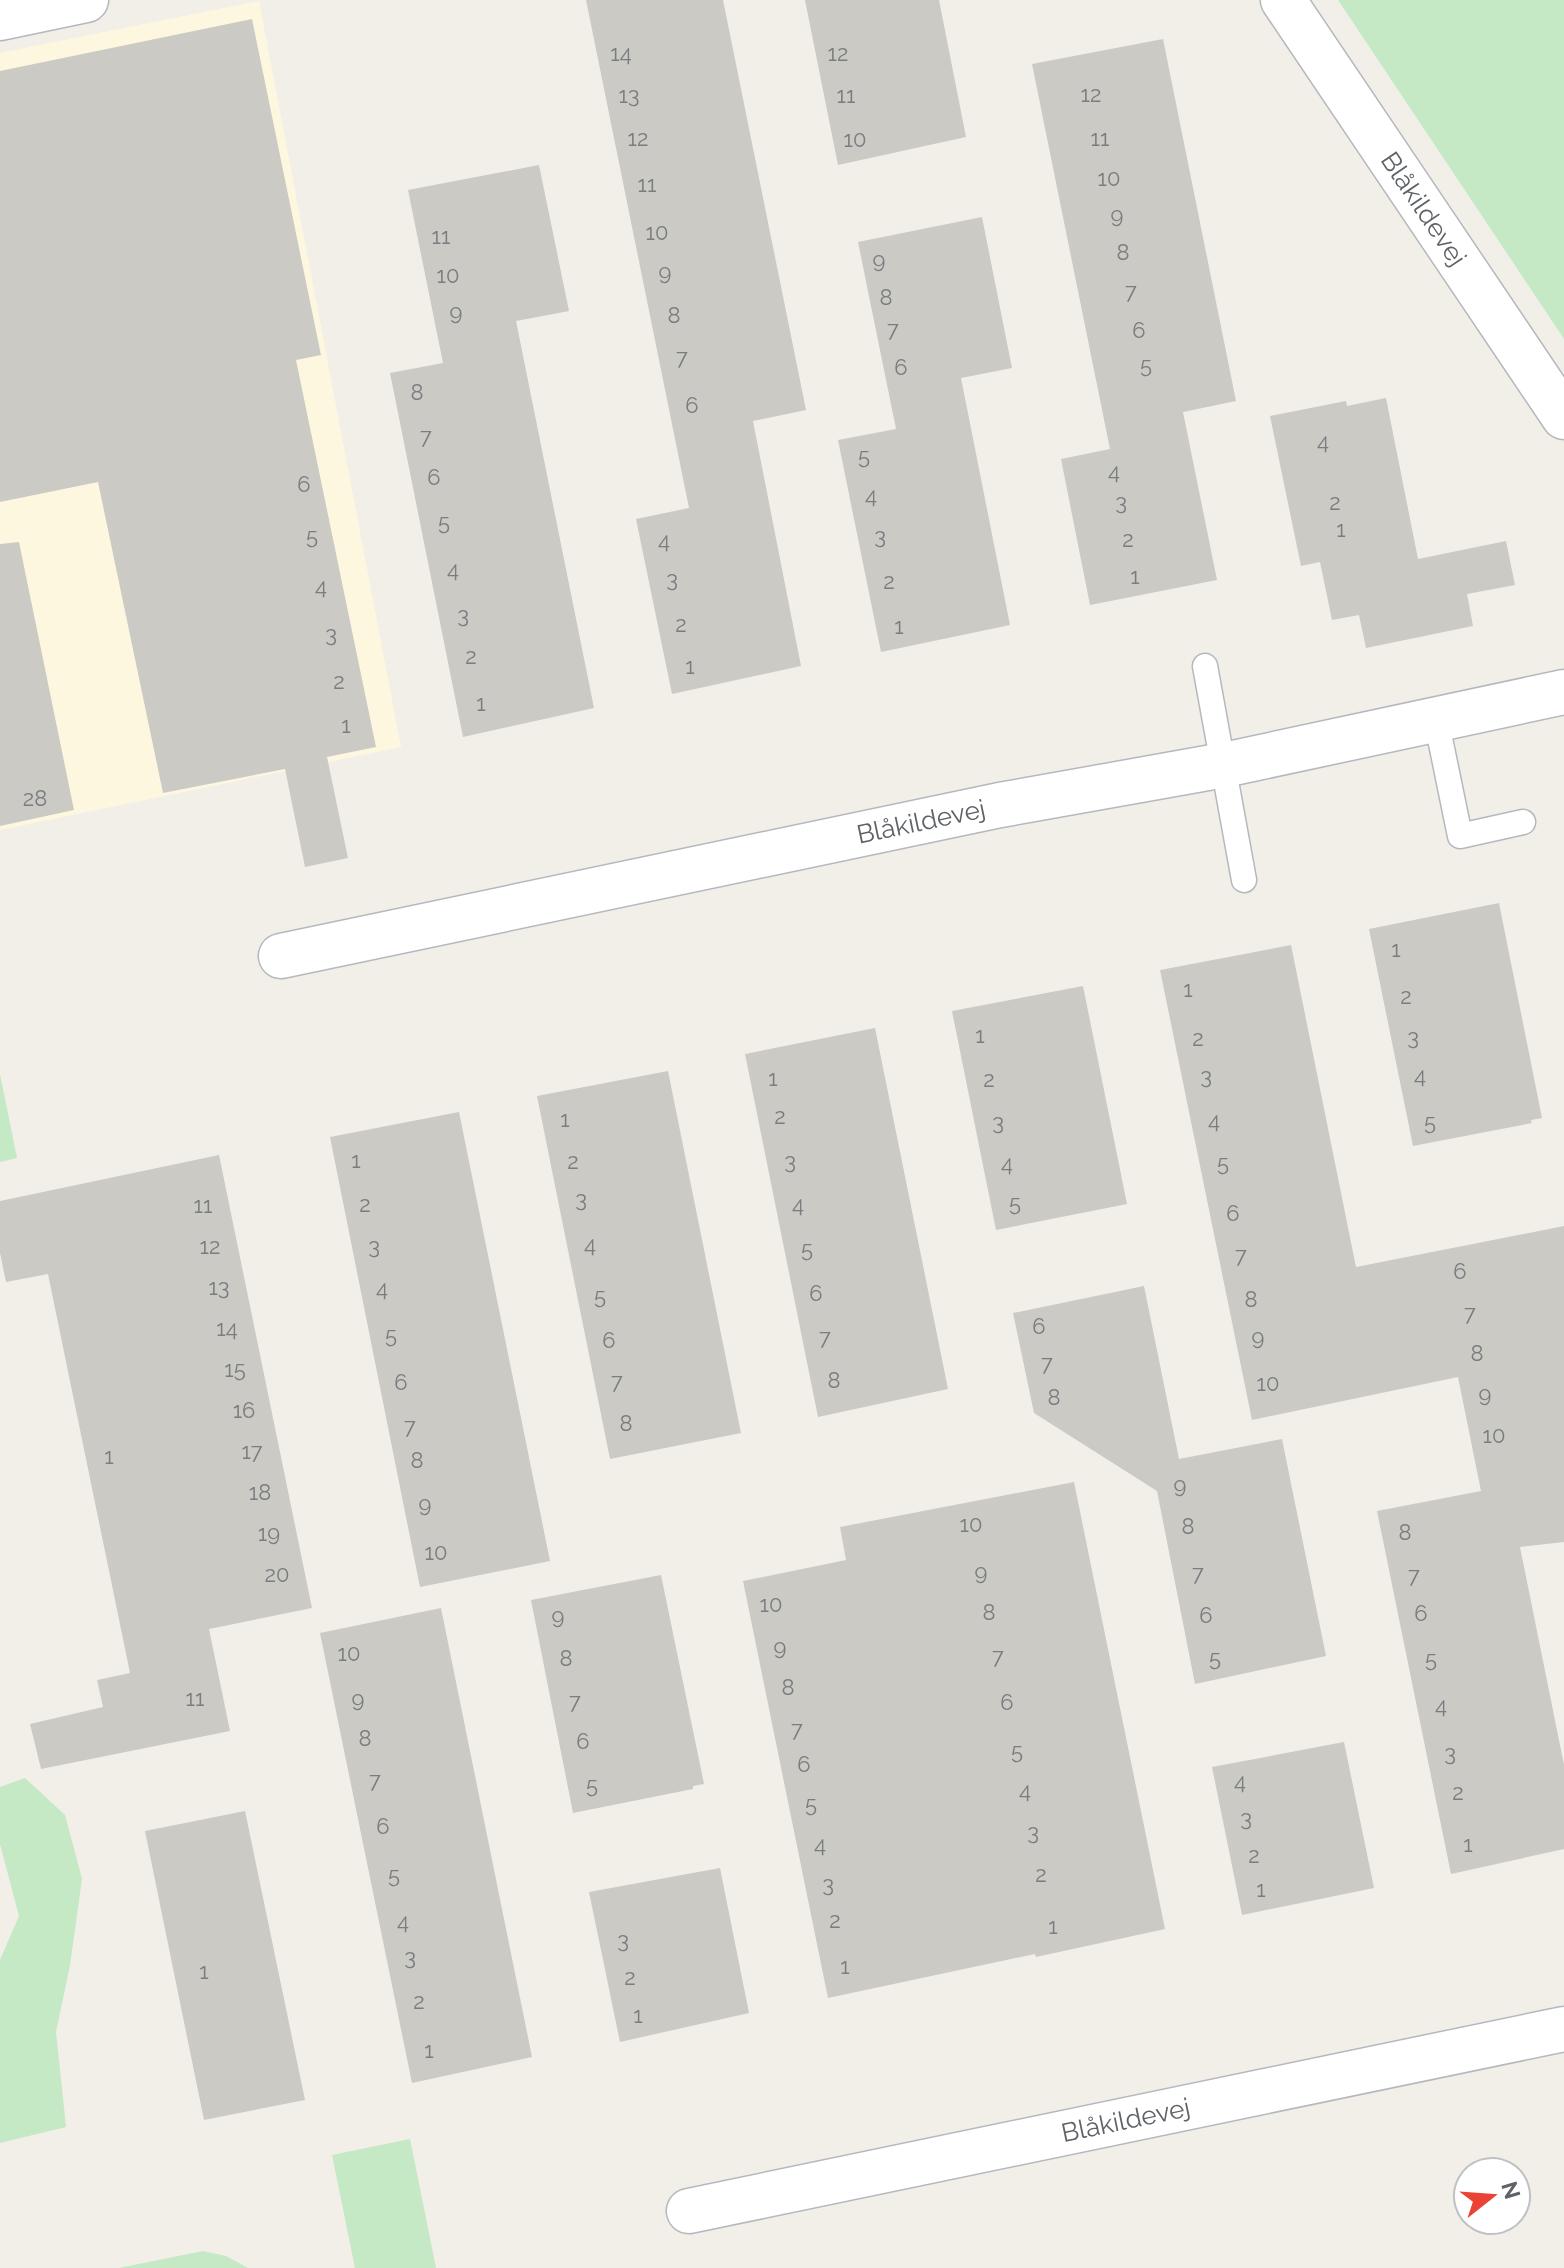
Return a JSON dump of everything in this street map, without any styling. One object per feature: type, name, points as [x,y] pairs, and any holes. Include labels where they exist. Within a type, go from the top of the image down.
[{"type":"street","name":"Blåkildevej","points":[[1283,0],[1564,417]]},
{"type":"street","points":[[0,18],[76,2]]},
{"type":"street","name":"Blåkildevej","points":[[281,956],[1000,805],[1224,765],[1564,692]]},
{"type":"street","name":"Blåkildevej","points":[[689,2211],[1564,2029]]},
{"type":"lane","points":[[1205,666],[1244,880]]},
{"type":"lane","points":[[1436,719],[1460,836],[1523,822]]},
{"type":"shaded area","points":[[259,1],[401,747],[0,830],[0,53]]},
{"type":"green space","points":[[1338,0],[1564,0],[1564,339]]},
{"type":"green space","points":[[0,1074],[17,1158],[0,1162]]},
{"type":"green space","points":[[25,1778],[65,1815],[82,1879],[70,1965],[56,2032],[66,2127],[0,2143],[0,1960],[19,1916],[0,1844],[0,1787]]},
{"type":"green space","points":[[410,2139],[436,2268],[355,2268],[332,2155]]},
{"type":"green space","points":[[203,2251],[226,2256],[248,2268],[119,2268]]},
{"type":"building","points":[[586,0],[723,0],[806,410],[753,421],[801,666],[672,694],[636,519],[689,508]]},
{"type":"building","points":[[805,0],[939,0],[966,137],[838,165]]},
{"type":"building","points":[[252,19],[321,355],[296,360],[376,747],[327,757],[348,858],[305,867],[285,769],[163,793],[98,482],[0,502],[0,71]]},
{"type":"building","points":[[1163,39],[1236,401],[1183,412],[1217,580],[1090,605],[1061,459],[1110,449],[1032,64]]},
{"type":"building","points":[[539,165],[569,311],[516,321],[594,708],[463,737],[390,373],[443,363],[408,190]]},
{"type":"building","points":[[982,217],[1012,368],[961,378],[1010,625],[881,652],[838,440],[896,429],[858,242]]},
{"type":"building","points":[[1386,398],[1418,559],[1506,541],[1515,585],[1467,594],[1473,626],[1366,648],[1359,615],[1332,620],[1320,562],[1301,566],[1270,416],[1346,401],[1347,406]]},
{"type":"building","points":[[19,542],[74,810],[0,826],[0,544]]},
{"type":"building","points":[[1499,903],[1542,1118],[1531,1120],[1532,1123],[1413,1146],[1369,929]]},
{"type":"building","points":[[1291,945],[1356,1267],[1564,1226],[1564,1542],[1520,1547],[1564,1765],[1564,1849],[1451,1874],[1377,1511],[1481,1491],[1458,1377],[1252,1420],[1160,970]]},
{"type":"building","points":[[1083,986],[1127,1204],[996,1230],[952,1011]]},
{"type":"building","points":[[875,1028],[948,1389],[818,1417],[745,1054]]},
{"type":"building","points":[[668,1071],[741,1433],[610,1459],[537,1096]]},
{"type":"building","points":[[459,1112],[550,1561],[420,1587],[330,1137]]},
{"type":"building","points":[[219,1155],[312,1608],[209,1629],[230,1731],[41,1769],[30,1724],[103,1707],[97,1680],[130,1673],[48,1274],[6,1282],[0,1253],[0,1201]]},
{"type":"building","points":[[1144,1286],[1179,1459],[1282,1439],[1326,1656],[1195,1684],[1157,1491],[1034,1413],[1013,1313]]},
{"type":"building","points":[[1074,1482],[1165,1929],[828,1998],[743,1581],[846,1560],[840,1527]]},
{"type":"building","points":[[661,1575],[704,1784],[693,1786],[693,1789],[573,1813],[531,1600]]},
{"type":"building","points":[[441,1608],[532,2057],[412,2083],[320,1633]]},
{"type":"building","points":[[1344,1742],[1374,1888],[1242,1915],[1212,1767]]},
{"type":"building","points":[[245,1811],[305,2100],[204,2120],[145,1831]]},
{"type":"building","points":[[720,1868],[749,2013],[620,2042],[589,1892]]}]
